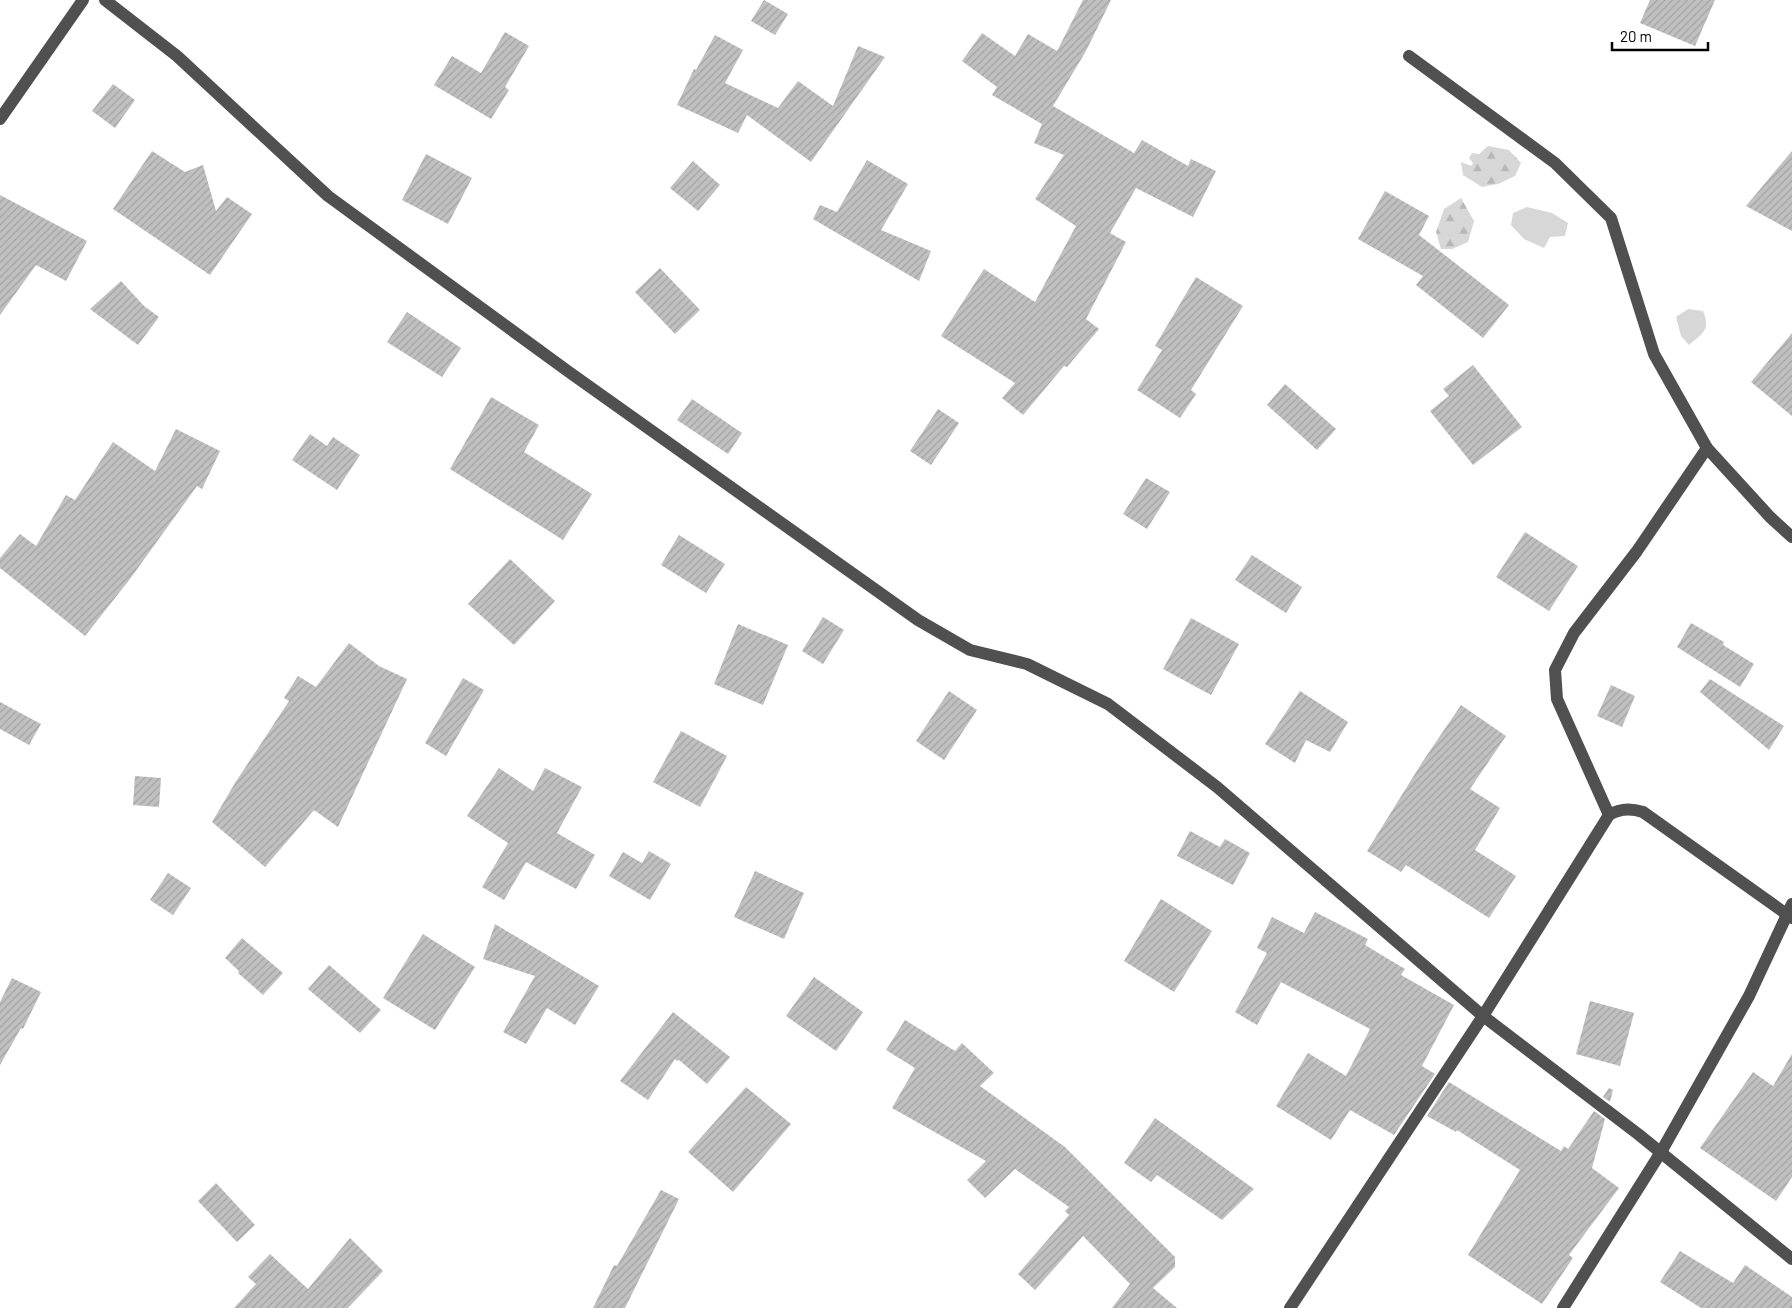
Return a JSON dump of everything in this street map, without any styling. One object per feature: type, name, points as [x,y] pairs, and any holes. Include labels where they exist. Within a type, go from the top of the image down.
[{"type":"street","points":[[0,119],[83,0]]},
{"type":"street","points":[[105,0],[177,56],[328,196],[561,366],[918,620],[970,650],[1028,664],[1108,704],[1217,787],[1483,1016],[1660,1152],[1792,1259]]},
{"type":"street","points":[[1409,56],[1555,163],[1612,218],[1654,354],[1707,448],[1770,517],[1792,537]]},
{"type":"street","points":[[1609,814],[1557,699],[1555,670],[1574,633],[1638,551],[1707,448]]},
{"type":"street","points":[[1290,1308],[1483,1016],[1609,814],[1618,809],[1636,810],[1644,812],[1790,912],[1749,996],[1660,1152],[1563,1308]]},
{"type":"green space","points":[[1488,146],[1509,150],[1521,163],[1515,176],[1498,184],[1482,187],[1463,175],[1461,162],[1471,166],[1473,163],[1469,158],[1472,153],[1479,154]]},
{"type":"green space","points":[[1461,198],[1474,221],[1468,242],[1452,249],[1441,249],[1436,232],[1444,209]]},
{"type":"green space","points":[[1527,207],[1552,213],[1568,223],[1565,236],[1550,237],[1544,248],[1524,239],[1511,225],[1513,213]]},
{"type":"green space","points":[[1688,309],[1703,311],[1706,323],[1702,334],[1689,345],[1681,336],[1676,317]]},
{"type":"building","points":[[764,0],[788,14],[775,35],[751,21]]},
{"type":"building","points":[[1083,0],[1111,0],[1086,51],[1053,106],[1134,153],[1142,140],[1188,166],[1191,159],[1216,171],[1193,217],[1136,188],[1110,233],[1126,242],[1086,319],[1099,329],[1067,367],[1064,366],[1023,415],[1002,398],[1015,383],[941,336],[984,269],[1035,302],[1076,226],[1035,199],[1064,155],[1034,143],[1042,124],[992,95],[997,87],[962,61],[982,33],[1015,56],[1028,34],[1057,51]]},
{"type":"building","points":[[1650,0],[1715,0],[1695,46],[1640,23]]},
{"type":"building","points":[[505,32],[529,46],[505,87],[509,90],[491,119],[434,85],[452,56],[481,73]]},
{"type":"building","points":[[715,35],[743,50],[725,83],[778,108],[798,81],[833,106],[858,46],[885,57],[811,162],[747,115],[738,133],[677,105],[694,69],[696,70]]},
{"type":"building","points":[[113,84],[135,100],[115,128],[92,111]]},
{"type":"building","points":[[152,151],[185,172],[203,165],[216,211],[227,197],[252,214],[210,275],[113,209]]},
{"type":"building","points":[[1792,151],[1792,231],[1746,206]]},
{"type":"building","points":[[426,154],[472,178],[448,224],[402,200]]},
{"type":"building","points":[[867,160],[908,184],[881,230],[931,251],[919,281],[813,219],[820,205],[837,212]]},
{"type":"building","points":[[693,161],[720,185],[698,211],[670,188]]},
{"type":"building","points":[[1385,191],[1429,216],[1419,235],[1509,305],[1483,338],[1416,285],[1423,276],[1358,239]]},
{"type":"building","points":[[0,195],[87,241],[66,281],[36,265],[0,315]]},
{"type":"building","points":[[660,268],[700,310],[675,334],[635,292]]},
{"type":"building","points":[[1196,277],[1243,306],[1191,390],[1196,394],[1180,418],[1137,390],[1162,350],[1155,346]]},
{"type":"building","points":[[121,281],[144,306],[159,317],[138,345],[90,309]]},
{"type":"building","points":[[407,312],[461,348],[442,377],[387,342]]},
{"type":"building","points":[[1792,333],[1792,416],[1751,382]]},
{"type":"building","points":[[1473,365],[1522,427],[1473,465],[1430,411],[1449,396],[1443,389]]},
{"type":"building","points":[[1285,384],[1336,429],[1317,450],[1267,405]]},
{"type":"building","points":[[491,397],[539,425],[524,452],[592,494],[563,540],[450,469]]},
{"type":"building","points":[[692,399],[742,433],[728,454],[677,420]]},
{"type":"building","points":[[938,409],[959,423],[931,465],[910,451]]},
{"type":"building","points":[[176,429],[220,451],[202,489],[197,486],[130,579],[85,636],[0,568],[0,558],[20,534],[36,546],[66,495],[75,500],[113,442],[155,471]]},
{"type":"building","points":[[310,434],[327,446],[333,437],[360,455],[337,490],[292,460]]},
{"type":"building","points":[[1146,478],[1170,492],[1147,529],[1123,514]]},
{"type":"building","points":[[1525,532],[1578,566],[1549,611],[1496,577]]},
{"type":"building","points":[[679,535],[725,564],[706,593],[661,565]]},
{"type":"building","points":[[1252,555],[1302,587],[1286,613],[1235,580]]},
{"type":"building","points":[[510,559],[555,601],[514,645],[468,604]]},
{"type":"building","points":[[823,617],[844,630],[823,664],[802,651]]},
{"type":"building","points":[[1191,618],[1239,644],[1211,695],[1163,669]]},
{"type":"building","points":[[1691,623],[1724,642],[1723,645],[1754,664],[1740,687],[1677,647]]},
{"type":"building","points":[[738,624],[788,645],[763,705],[714,684]]},
{"type":"building","points":[[349,643],[379,666],[407,679],[338,827],[314,810],[265,867],[212,822],[235,783],[289,701],[284,698],[298,676],[316,687]]},
{"type":"building","points":[[463,678],[484,690],[446,756],[425,743]]},
{"type":"building","points":[[1710,679],[1784,726],[1769,750],[1700,692]]},
{"type":"building","points":[[1611,685],[1635,696],[1622,727],[1597,716]]},
{"type":"building","points":[[949,691],[977,710],[944,760],[916,741]]},
{"type":"building","points":[[1300,691],[1348,722],[1330,752],[1306,740],[1295,763],[1265,744]]},
{"type":"building","points":[[0,702],[41,724],[29,745],[0,729]]},
{"type":"building","points":[[1461,705],[1506,736],[1470,789],[1500,808],[1475,850],[1516,876],[1489,918],[1406,865],[1401,872],[1367,851],[1423,761]]},
{"type":"building","points":[[681,731],[727,756],[700,807],[653,782]]},
{"type":"building","points":[[499,768],[533,791],[545,768],[582,787],[557,833],[595,855],[576,889],[526,862],[504,900],[482,887],[508,843],[467,816]]},
{"type":"building","points":[[135,776],[161,778],[159,807],[133,805]]},
{"type":"building","points":[[1190,831],[1220,847],[1225,839],[1250,853],[1233,885],[1177,856]]},
{"type":"building","points":[[649,851],[671,864],[650,900],[609,876],[623,852],[642,863]]},
{"type":"building","points":[[755,871],[804,893],[784,939],[734,917]]},
{"type":"building","points":[[168,873],[191,888],[173,915],[150,900]]},
{"type":"building","points":[[1161,899],[1212,931],[1174,992],[1124,961]]},
{"type":"building","points":[[1315,912],[1368,939],[1365,945],[1405,969],[1401,975],[1454,1005],[1422,1066],[1435,1074],[1394,1135],[1350,1110],[1331,1140],[1276,1106],[1308,1053],[1346,1076],[1370,1029],[1281,982],[1257,1025],[1235,1012],[1267,953],[1257,948],[1272,917],[1304,933]]},
{"type":"building","points":[[495,924],[599,986],[575,1025],[547,1008],[526,1044],[503,1032],[535,976],[483,959]]},
{"type":"building","points":[[423,934],[475,967],[435,1030],[383,998]]},
{"type":"building","points":[[242,938],[283,973],[263,995],[238,973],[239,971],[225,958]]},
{"type":"building","points":[[329,965],[381,1010],[360,1033],[308,989]]},
{"type":"building","points":[[814,977],[863,1012],[836,1051],[786,1016]]},
{"type":"building","points":[[12,978],[41,992],[23,1029],[21,1028],[0,1065],[0,1002]]},
{"type":"building","points":[[1590,1001],[1634,1013],[1620,1066],[1576,1054]]},
{"type":"building","points":[[673,1012],[730,1057],[707,1084],[679,1060],[675,1059],[648,1100],[620,1081]]},
{"type":"building","points":[[905,1020],[955,1051],[962,1043],[994,1073],[980,1086],[1065,1147],[1175,1257],[1175,1267],[1153,1288],[1177,1308],[1112,1308],[1130,1284],[1083,1236],[1035,1290],[1018,1274],[1069,1215],[1065,1211],[1069,1207],[1015,1169],[985,1198],[967,1180],[986,1161],[892,1108],[915,1068],[886,1050]]},
{"type":"building","points":[[1792,1054],[1792,1177],[1776,1201],[1700,1148],[1753,1072],[1773,1086]]},
{"type":"building","points":[[1449,1082],[1561,1151],[1564,1146],[1568,1149],[1594,1111],[1605,1119],[1592,1168],[1619,1188],[1569,1255],[1573,1258],[1542,1304],[1468,1255],[1520,1170],[1457,1130],[1456,1132],[1427,1116]]},
{"type":"building","points":[[746,1087],[791,1124],[733,1192],[688,1152]]},
{"type":"building","points":[[1609,1088],[1613,1090],[1610,1102],[1603,1097]]},
{"type":"building","points":[[1155,1118],[1254,1189],[1222,1220],[1157,1175],[1151,1182],[1124,1163]]},
{"type":"building","points":[[216,1183],[255,1225],[237,1242],[198,1201]]},
{"type":"building","points":[[661,1190],[679,1199],[625,1308],[593,1308],[614,1265],[617,1266]]},
{"type":"building","points":[[350,1238],[383,1271],[348,1308],[234,1308],[256,1284],[248,1277],[270,1254],[308,1289]]},
{"type":"building","points":[[1680,1251],[1733,1283],[1745,1265],[1792,1297],[1792,1308],[1701,1308],[1660,1282]]}]
